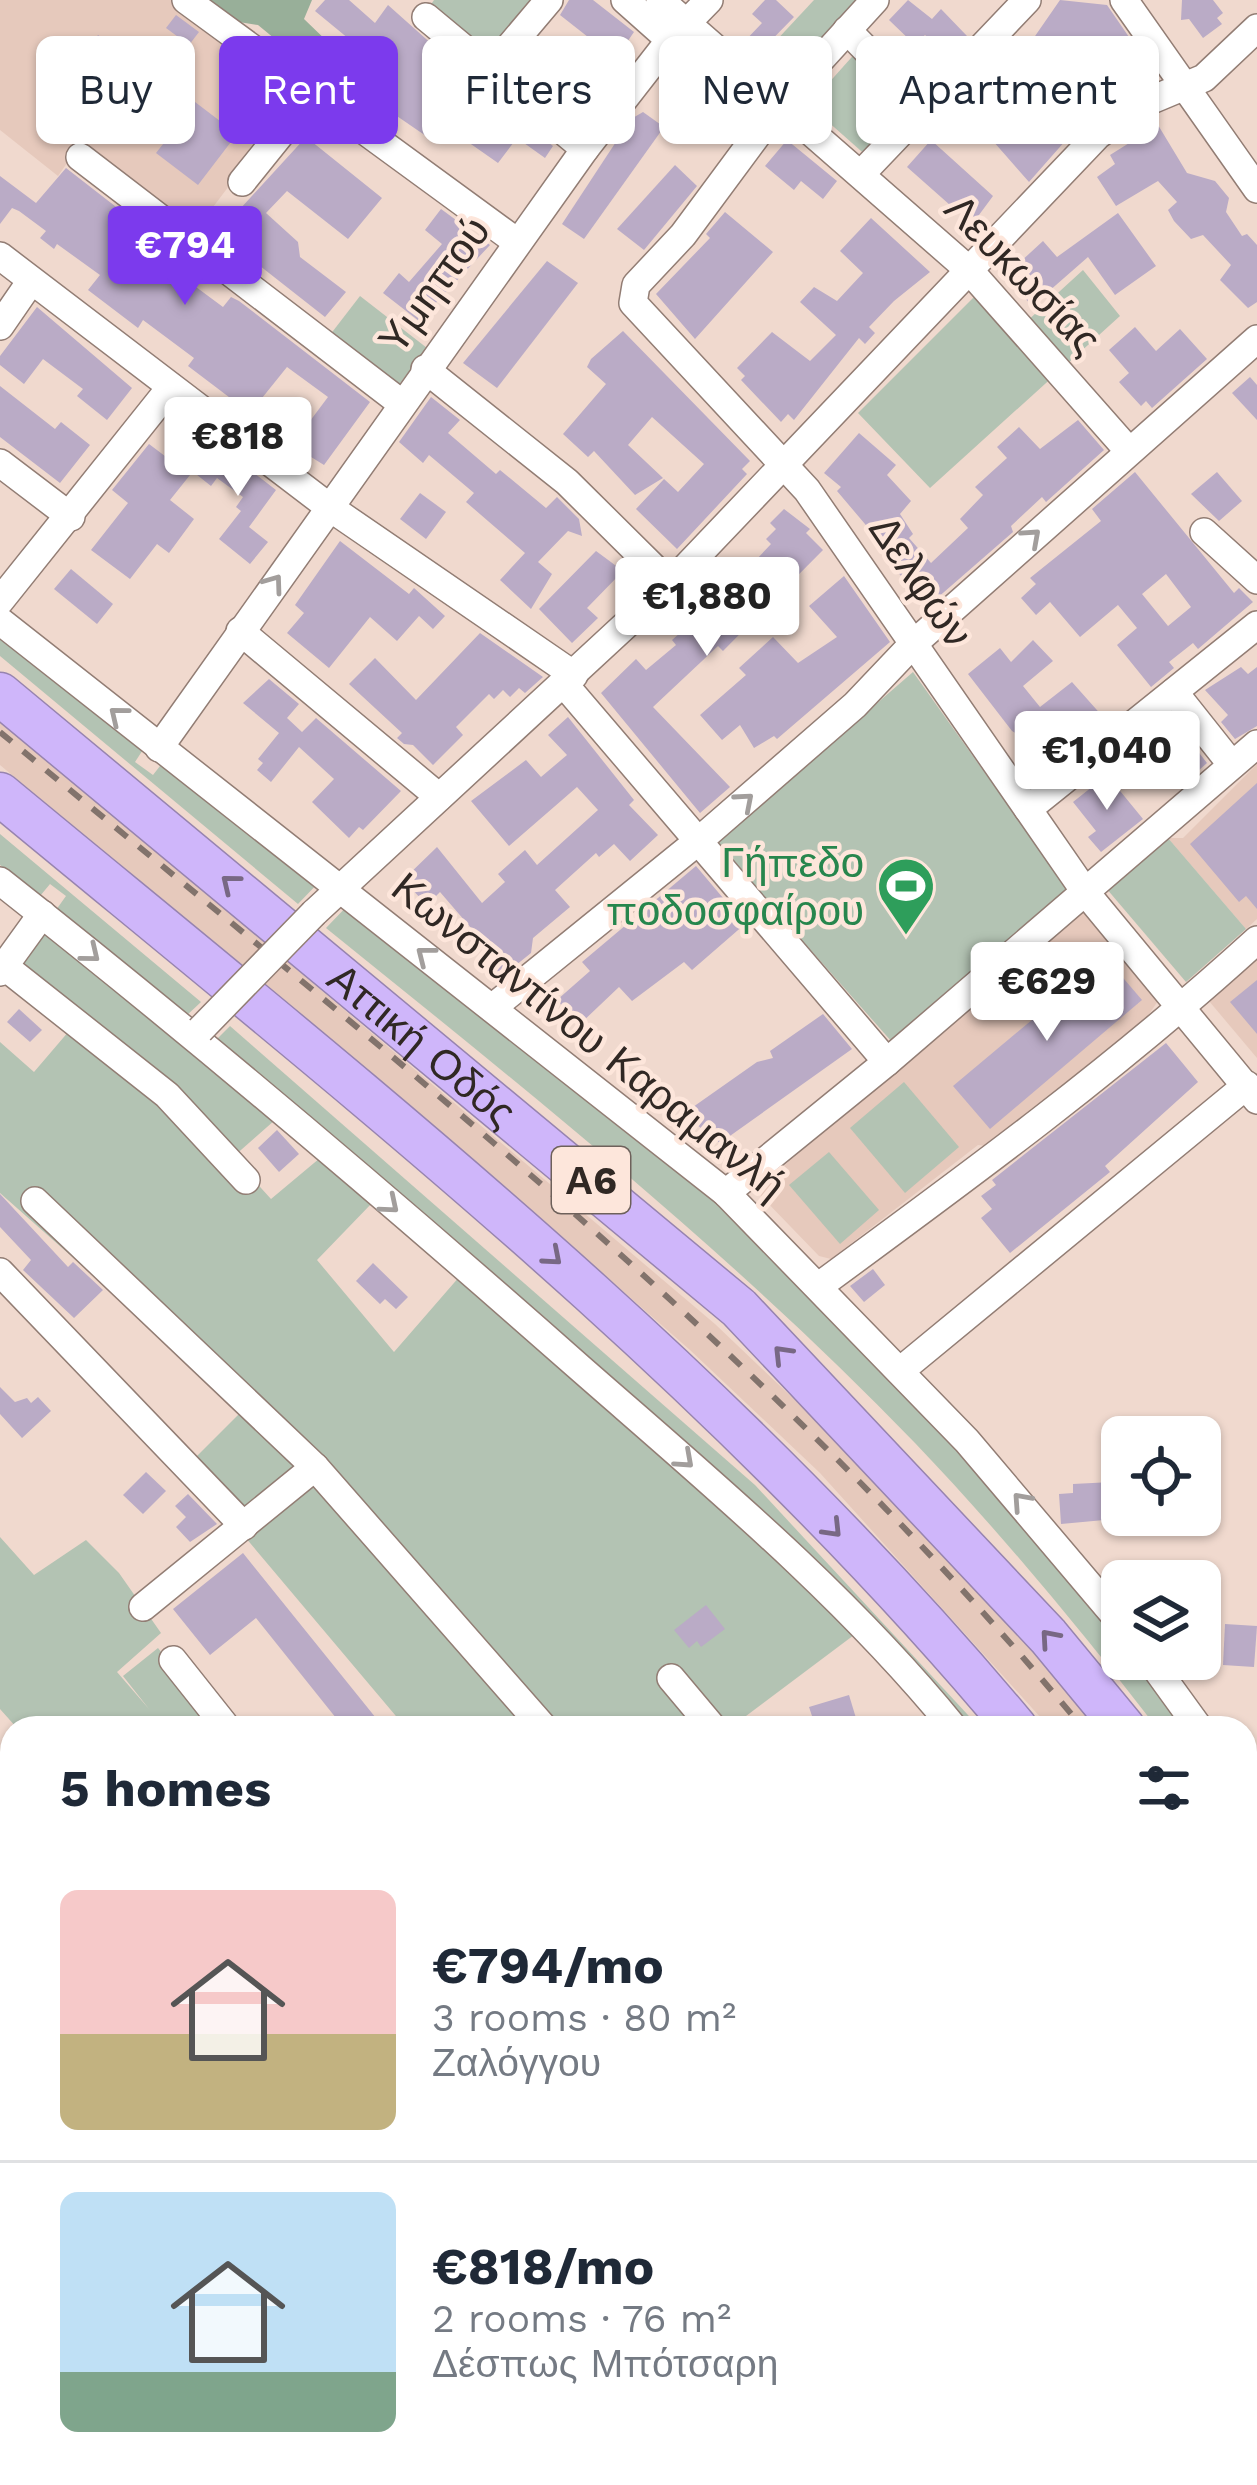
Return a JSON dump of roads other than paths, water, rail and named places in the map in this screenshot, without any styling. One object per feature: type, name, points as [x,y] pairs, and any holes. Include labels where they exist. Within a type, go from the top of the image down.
[{"type":"highway","name":"Αττική Οδός","points":[[0,694],[739,1308],[1017,1602],[1114,1716]]},
{"type":"highway","name":"Αττική Οδός","points":[[0,794],[337,1072],[680,1369],[1005,1716]]},
{"type":"street","points":[[186,0],[234,36]]},
{"type":"street","points":[[519,36],[549,0]]},
{"type":"street","name":"Λευκωσίας","points":[[625,0],[683,36]]},
{"type":"street","points":[[660,0],[677,32]]},
{"type":"street","name":"Υμηττού","points":[[159,748],[424,369],[585,149],[677,32],[709,0]]},
{"type":"street","points":[[832,46],[875,0]]},
{"type":"street","points":[[993,36],[1027,0]]},
{"type":"street","points":[[1124,0],[1257,190]]},
{"type":"street","points":[[426,17],[449,36]]},
{"type":"street","points":[[196,1033],[338,889],[670,584],[1114,120],[1204,78],[1257,28]]},
{"type":"street","points":[[847,29],[856,38]]},
{"type":"street","points":[[242,182],[273,144]]},
{"type":"street","points":[[380,144],[517,242]]},
{"type":"street","points":[[579,144],[585,149]]},
{"type":"street","name":"Δελφών","points":[[749,144],[632,296],[636,311],[786,465],[1086,893],[1252,1092]]},
{"type":"street","name":"Λευκωσίας","points":[[828,144],[969,270],[1128,450]]},
{"type":"street","points":[[862,172],[890,144]]},
{"type":"street","points":[[80,158],[400,403]]},
{"type":"street","points":[[0,256],[328,507],[569,680],[887,1062]]},
{"type":"street","points":[[0,326],[32,281]]},
{"type":"street","points":[[492,1008],[702,838],[855,705],[912,645],[1257,339]]},
{"type":"street","points":[[424,369],[567,482],[670,584]]},
{"type":"street","points":[[0,602],[171,387]]},
{"type":"street","points":[[0,463],[70,517]]},
{"type":"street","points":[[1204,532],[1257,580]]},
{"type":"street","name":"Κωνσταντίνου Καραμανλή","points":[[0,621],[726,1193],[900,1371],[1048,1531],[1101,1598]]},
{"type":"street","points":[[1028,809],[1257,626]]},
{"type":"street","points":[[240,631],[439,797]]},
{"type":"street","points":[[1174,692],[1232,765]]},
{"type":"street","points":[[726,1193],[887,1062],[1257,744]]},
{"type":"street","points":[[0,881],[196,1033],[720,1492],[850,1616],[943,1716]]},
{"type":"street","points":[[42,914],[2,969],[167,1094],[246,1180]]},
{"type":"street","points":[[819,1286],[1184,1007],[1257,940]]},
{"type":"street","points":[[900,1371],[1252,1092]]},
{"type":"street","points":[[35,1201],[315,1467],[533,1716]]},
{"type":"street","points":[[0,1272],[244,1526]]},
{"type":"street","points":[[143,1607],[315,1467]]},
{"type":"street","points":[[173,1660],[217,1716]]},
{"type":"street","points":[[670,1678],[703,1716]]},
{"type":"street","points":[[1164,1680],[1190,1716]]},
{"type":"railway","points":[[0,732],[426,1085],[702,1329],[962,1589],[1073,1716]]},
{"type":"place","name":"Γήπεδο ποδοσφαίρου","points":[[906,937]]}]
